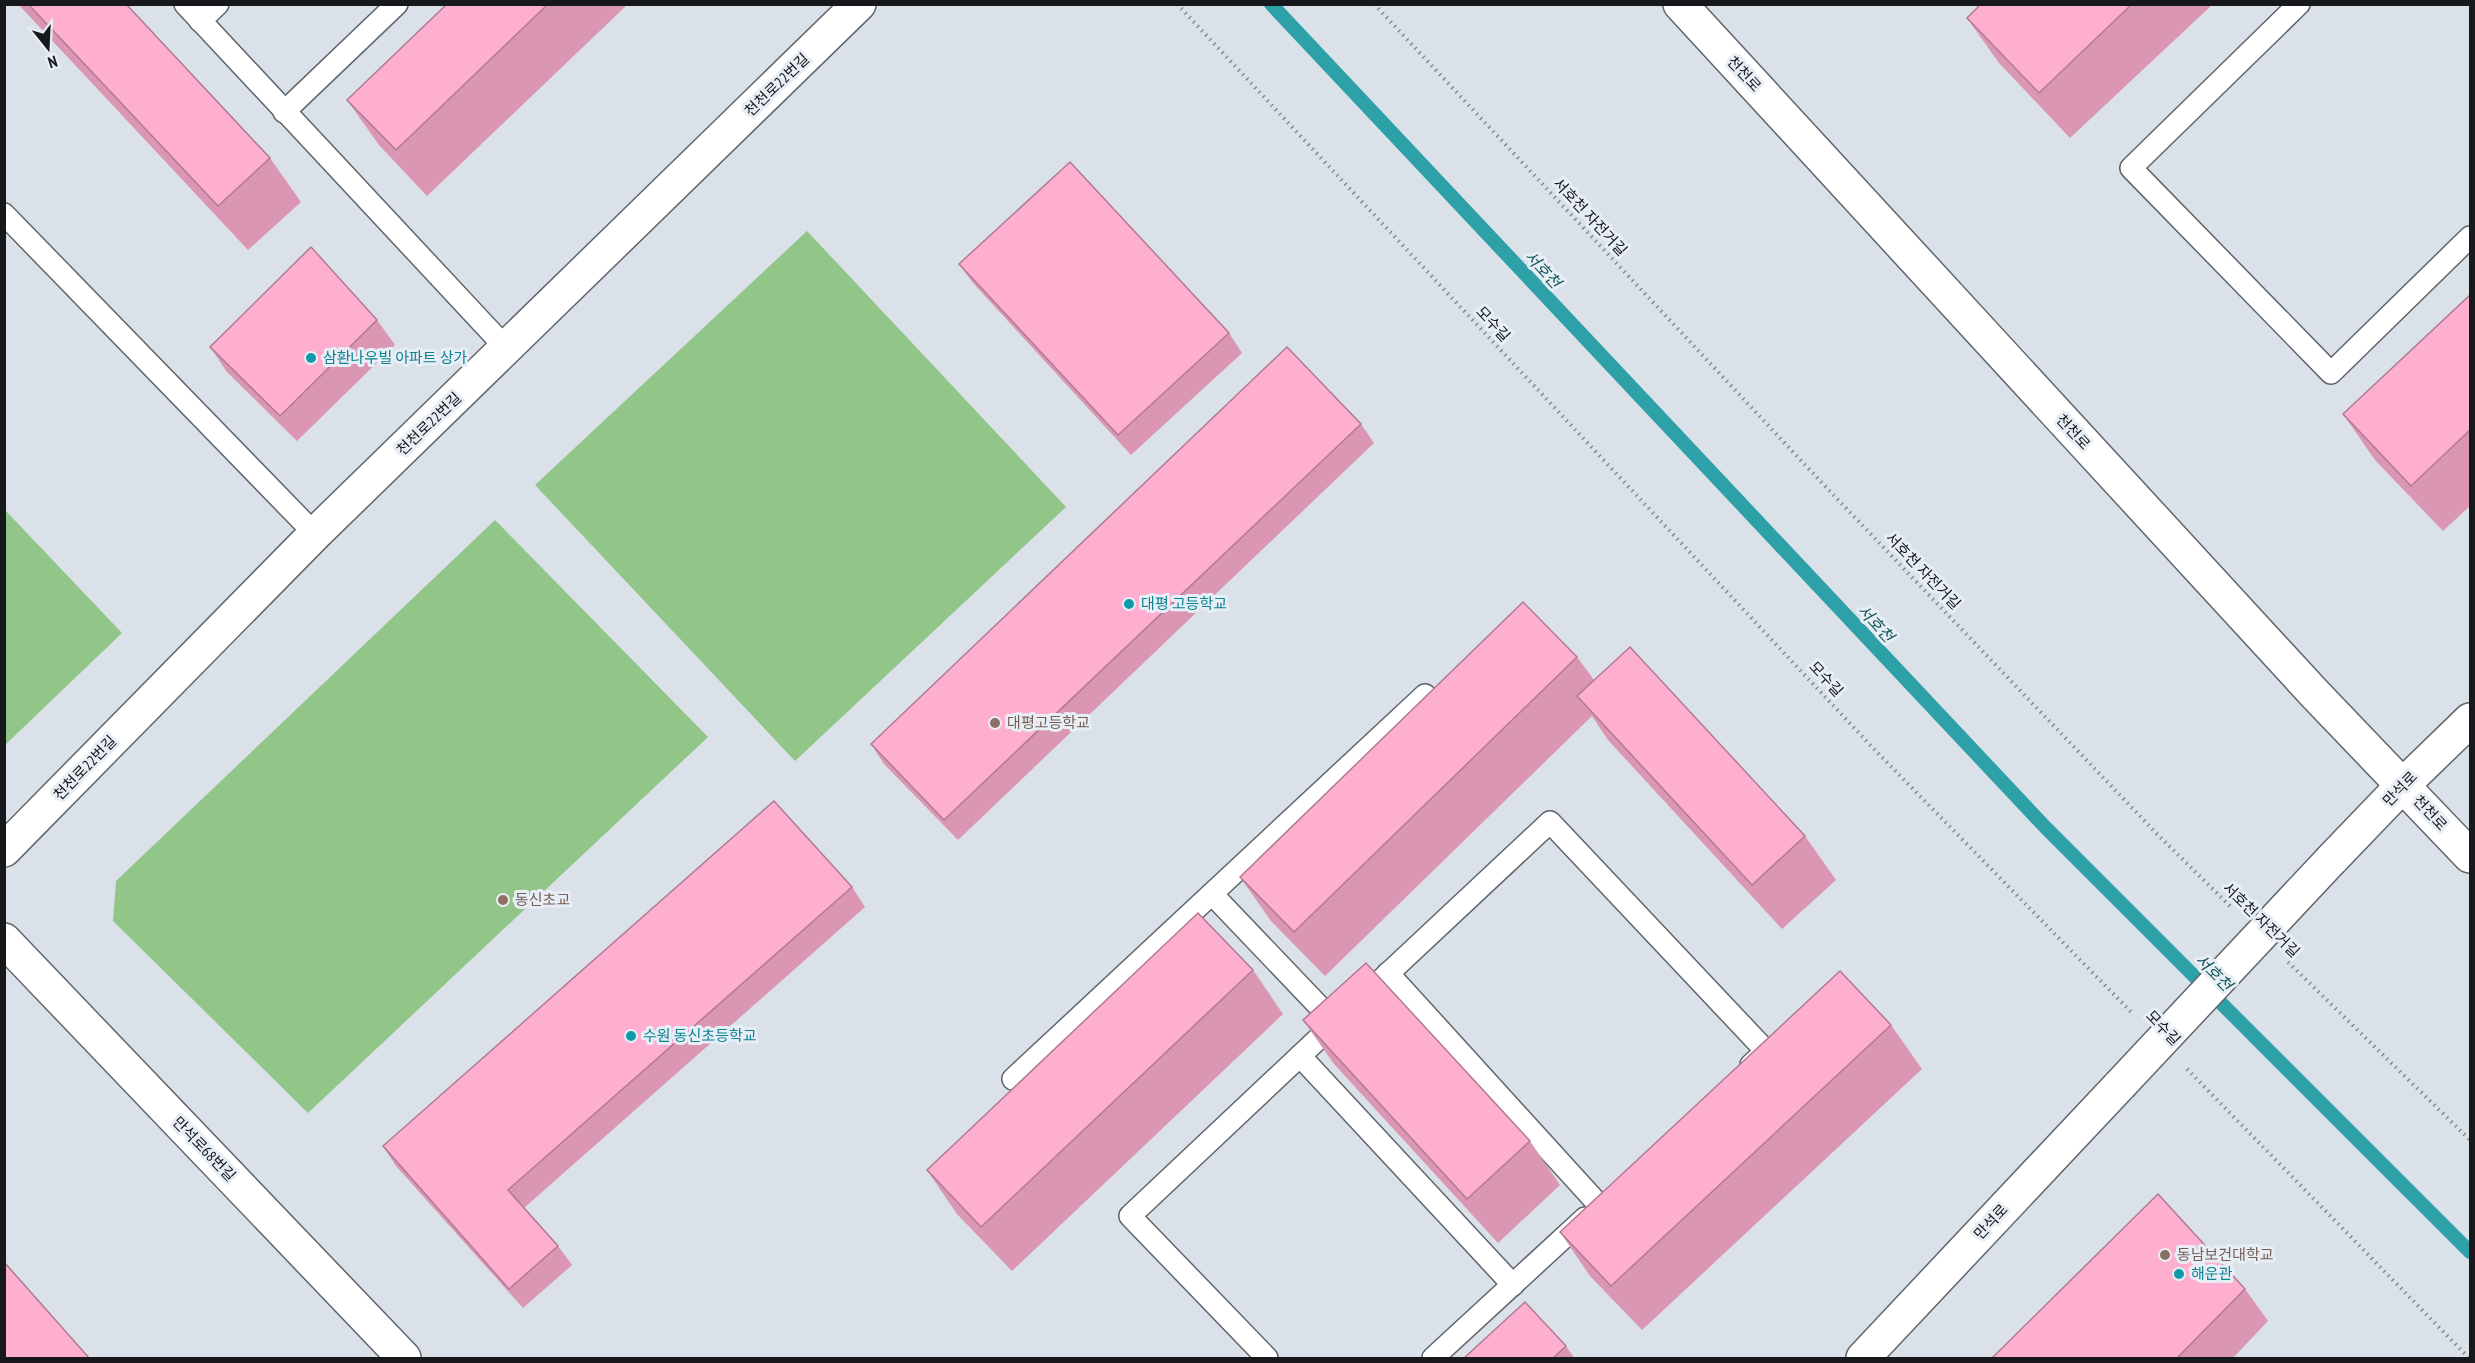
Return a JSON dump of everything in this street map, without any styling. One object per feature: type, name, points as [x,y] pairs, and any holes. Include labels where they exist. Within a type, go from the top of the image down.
[{"type":"street","name":"천천로22번길","points":[[4,850],[315,534],[859,4]]},
{"type":"street","name":"천천로","points":[[1680,4],[2314,693],[2470,856]]},
{"type":"street","name":"만석로","points":[[1863,1359],[2331,860],[2470,720]]},
{"type":"street","name":"만석로68번길","points":[[4,940],[404,1359]]},
{"type":"lane","points":[[185,4],[507,349]]},
{"type":"lane","points":[[200,21],[218,4]]},
{"type":"lane","points":[[284,112],[397,4]]},
{"type":"lane","points":[[2299,4],[2131,168],[2331,373],[2470,237]]},
{"type":"lane","points":[[4,214],[315,534]]},
{"type":"lane","points":[[1013,1079],[1425,695]]},
{"type":"lane","points":[[1267,1359],[1130,1216],[1550,822],[1766,1051],[1739,1075]]},
{"type":"lane","points":[[1212,894],[1335,1023]]},
{"type":"lane","points":[[1388,973],[1599,1205]]},
{"type":"lane","points":[[1300,1056],[1514,1284]]},
{"type":"lane","points":[[1433,1359],[1617,1189]]},
{"type":"path","name":"모수길","points":[[1177,4],[1872,747],[2138,1019]]},
{"type":"path","name":"서호천 자전거길","points":[[1374,4],[1986,655],[2158,835],[2242,917]]},
{"type":"path","name":"서호천 자전거길","points":[[2283,958],[2470,1140]]},
{"type":"path","name":"모수길","points":[[2179,1061],[2469,1359]]},
{"type":"green space","points":[[807,231],[1066,507],[795,761],[535,485]]},
{"type":"green space","points":[[5,510],[122,633],[5,745]]},
{"type":"green space","points":[[495,520],[708,737],[308,1113],[113,921],[116,881]]},
{"type":"building","points":[[28,4],[126,4],[270,158],[218,206]]},
{"type":"building","points":[[447,4],[548,4],[396,150],[347,100]]},
{"type":"building","points":[[1981,4],[2132,4],[2039,93],[1967,18]]},
{"type":"building","points":[[1070,162],[1229,333],[1118,435],[959,264]]},
{"type":"building","name":"삼환나우빌 아파트 상가","points":[[311,247],[377,320],[280,416],[210,347]]},
{"type":"building","points":[[2470,295],[2470,430],[2411,486],[2343,414]]},
{"type":"building","name":"대평 고등학교","points":[[1287,347],[1361,424],[944,820],[871,744]]},
{"type":"building","points":[[1523,602],[1577,657],[1294,932],[1240,877]]},
{"type":"building","points":[[1630,647],[1805,836],[1752,885],[1577,696]]},
{"type":"building","name":"수원 동신초등학교","points":[[774,801],[852,887],[508,1190],[558,1246],[509,1289],[383,1146]]},
{"type":"building","points":[[1198,913],[1253,970],[981,1227],[927,1170]]},
{"type":"building","points":[[1366,963],[1530,1141],[1467,1199],[1303,1020]]},
{"type":"building","points":[[1840,971],[1891,1025],[1611,1286],[1560,1232]]},
{"type":"building","points":[[2158,1194],[2245,1289],[2176,1359],[1991,1359]]},
{"type":"building","points":[[4,1262],[90,1359],[4,1359]]},
{"type":"building","points":[[1525,1302],[1566,1346],[1552,1359],[1463,1359]]},
{"type":"waterway","name":"서호천","points":[[1271,4],[2046,828],[2470,1252]]},
{"type":"place","name":"삼환나우빌 아파트 상가","points":[[311,358]]},
{"type":"place","name":"대평 고등학교","points":[[1129,604]]},
{"type":"place","name":"대평고등학교","points":[[995,723]]},
{"type":"place","name":"동신초교","points":[[503,900]]},
{"type":"place","name":"수원 동신초등학교","points":[[631,1036]]},
{"type":"place","name":"동남보건대학교","points":[[2165,1255]]},
{"type":"place","name":"해운관","points":[[2179,1274]]}]
